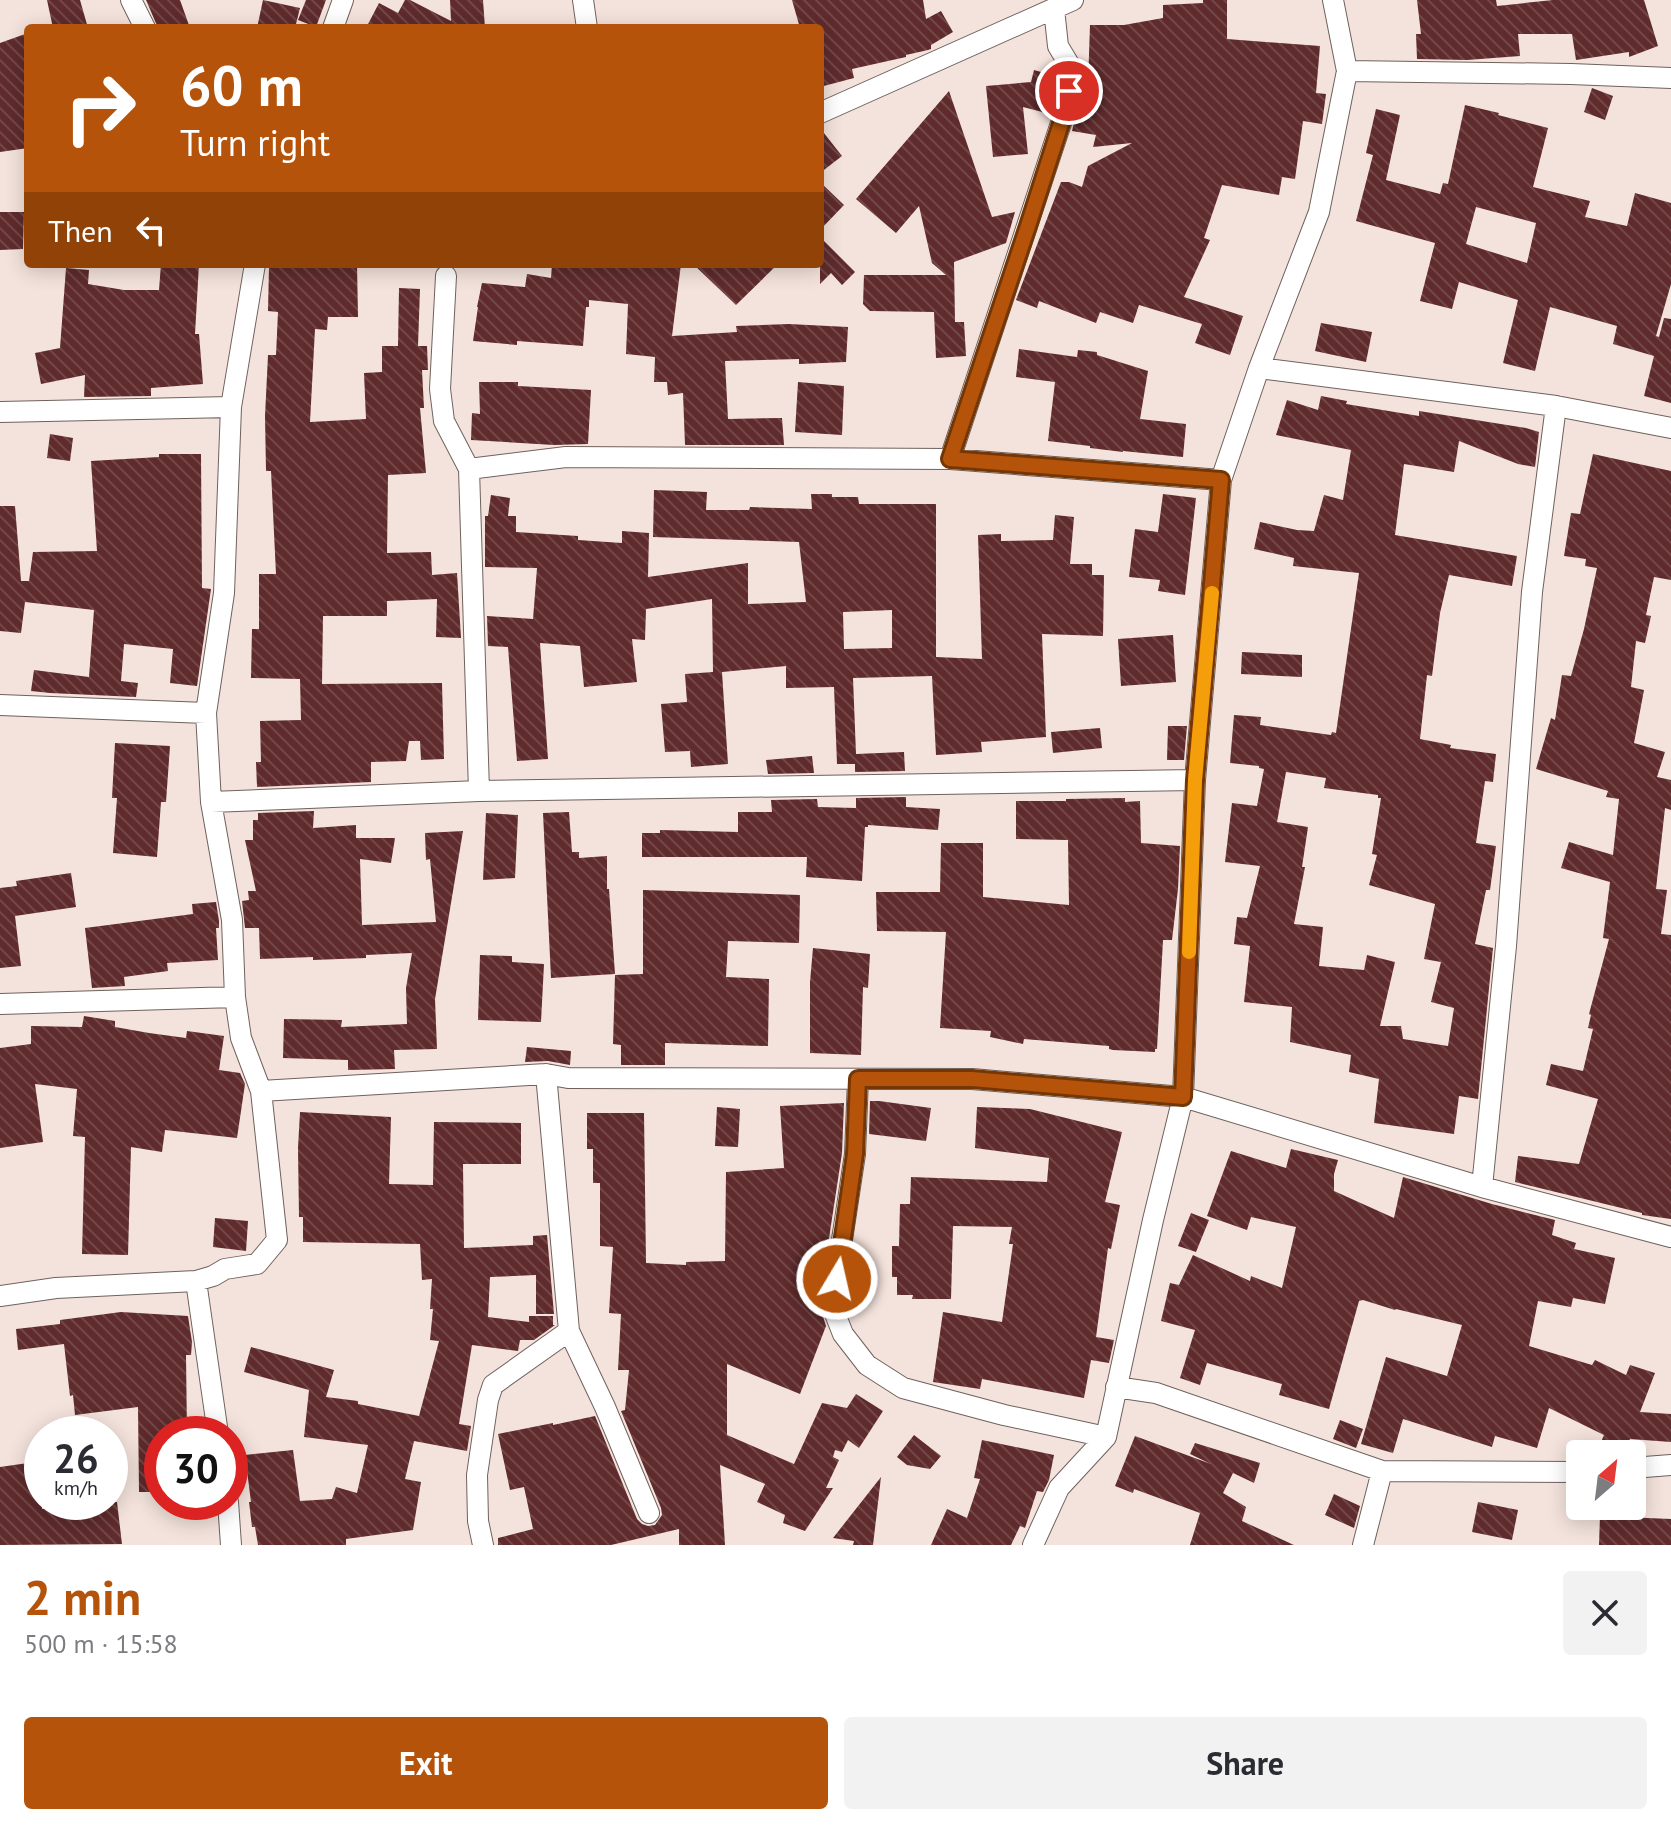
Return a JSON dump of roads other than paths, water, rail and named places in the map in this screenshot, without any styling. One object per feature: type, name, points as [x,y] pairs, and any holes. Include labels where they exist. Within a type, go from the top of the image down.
[{"type":"street","points":[[131,0],[143,24]]},
{"type":"street","points":[[334,24],[343,0]]},
{"type":"street","points":[[583,0],[586,24]]},
{"type":"street","points":[[1033,1545],[1059,1488],[1106,1437],[1183,1097],[1195,780],[1221,480],[1259,368],[1319,212],[1347,71],[1333,0]]},
{"type":"street","points":[[824,111],[1064,4]]},
{"type":"street","points":[[950,459],[1065,111],[1073,71],[1058,46],[1064,4]]},
{"type":"street","points":[[1347,71],[1671,78]]},
{"type":"street","points":[[0,1296],[56,1288],[196,1281],[225,1269],[257,1264],[277,1240],[261,1091],[241,1038],[235,997],[232,920],[211,802],[206,713],[224,593],[231,407],[254,268]]},
{"type":"street","points":[[446,276],[440,389],[444,421],[469,469],[479,791]]},
{"type":"street","points":[[1259,368],[1556,406],[1671,428]]},
{"type":"street","points":[[1482,1187],[1506,946],[1532,592],[1556,406]]},
{"type":"street","points":[[0,412],[231,407]]},
{"type":"street","points":[[469,469],[566,457],[950,459],[1221,480]]},
{"type":"street","points":[[0,705],[206,713]]},
{"type":"street","points":[[211,802],[479,791],[1195,780]]},
{"type":"street","points":[[0,1004],[235,997]]},
{"type":"street","points":[[261,1091],[546,1074],[568,1078],[972,1079],[1183,1097],[1482,1187],[1671,1237]]},
{"type":"street","points":[[546,1074],[569,1331],[649,1513]]},
{"type":"street","points":[[858,1079],[855,1154],[832,1306],[843,1334],[867,1365],[903,1388],[1004,1415],[1106,1437]]},
{"type":"street","points":[[196,1281],[215,1416]]},
{"type":"street","points":[[483,1545],[478,1521],[477,1475],[493,1385],[569,1331]]},
{"type":"street","points":[[1116,1387],[1156,1393],[1382,1471],[1566,1472]]},
{"type":"street","points":[[1646,1467],[1671,1465]]},
{"type":"street","points":[[1363,1545],[1382,1471]]},
{"type":"street","points":[[229,1520],[231,1545]]}]
